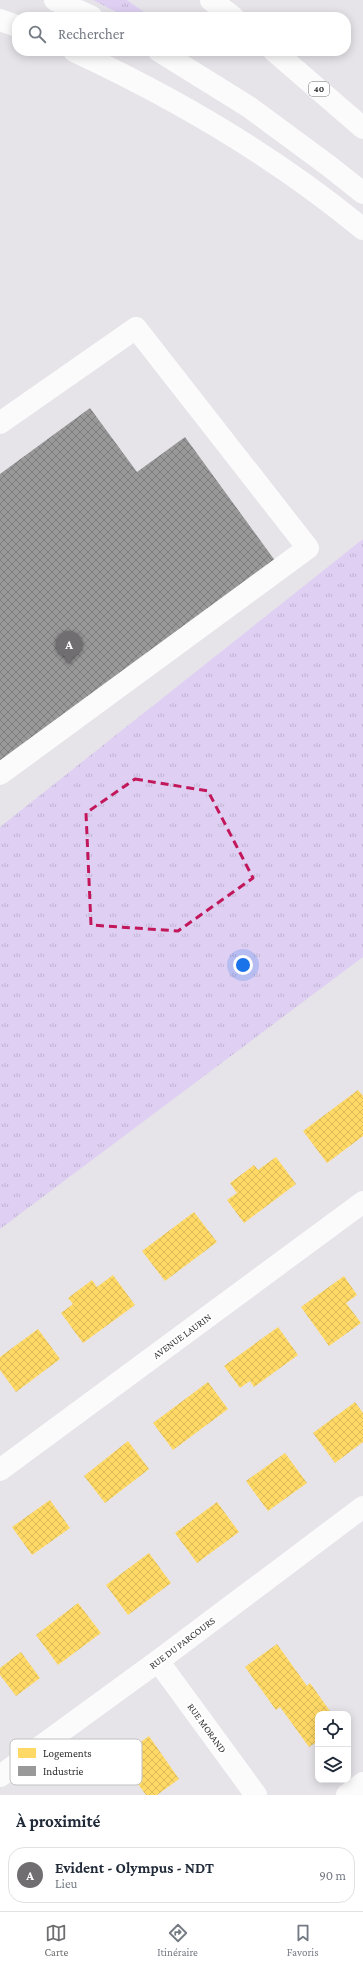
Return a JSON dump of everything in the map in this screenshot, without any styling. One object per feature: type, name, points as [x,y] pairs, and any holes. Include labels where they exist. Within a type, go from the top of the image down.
[{"type":"main road","points":[[55,0],[81,12]]},
{"type":"main road","points":[[211,0],[227,12]]},
{"type":"main road","points":[[0,20],[12,24]]},
{"type":"main road","points":[[85,56],[122,73],[197,114],[247,144],[301,182],[363,229]]},
{"type":"main road","points":[[167,56],[249,107],[363,193]]},
{"type":"main road","name":"40","points":[[280,56],[363,128]]},
{"type":"main road","points":[[0,424],[136,328],[308,548],[0,774]]},
{"type":"main road","name":"AVENUE LAURIN","points":[[0,1470],[363,1202]]},
{"type":"main road","name":"RUE DU PARCOURS","points":[[51,1739],[158,1661],[363,1507]]},
{"type":"main road","name":"RUE MORAND","points":[[158,1661],[256,1795]]},
{"type":"main road","name":"RUE DU PARCOURS","points":[[0,1776],[10,1769]]},
{"type":"main road","points":[[347,1795],[363,1784]]},
{"type":"highlighted area","points":[[135,779],[208,791],[253,878],[178,931],[91,925],[86,813]]},
{"type":"green space","points":[[93,0],[127,0],[144,12],[116,12]]},
{"type":"green space","points":[[363,539],[363,957],[0,1229],[0,827]]},
{"type":"building: Logements","points":[[358,1090],[363,1096],[363,1136],[327,1163],[303,1131]]},
{"type":"building: Logements","points":[[276,1157],[296,1184],[244,1223],[227,1200],[237,1193],[230,1183],[254,1165],[258,1170]]},
{"type":"building: Logements","points":[[194,1212],[217,1242],[165,1281],[142,1251]]},
{"type":"building: Logements","points":[[113,1275],[135,1305],[83,1343],[61,1313],[73,1304],[68,1298],[92,1280],[97,1287]]},
{"type":"building: Logements","points":[[344,1276],[357,1295],[346,1303],[361,1323],[329,1346],[301,1307]]},
{"type":"building: Logements","points":[[278,1327],[298,1355],[254,1387],[250,1381],[240,1388],[224,1366]]},
{"type":"building: Logements","points":[[38,1329],[60,1359],[16,1392],[0,1370],[0,1357]]},
{"type":"building: Logements","points":[[208,1382],[228,1409],[173,1450],[153,1423]]},
{"type":"building: Logements","points":[[355,1402],[363,1413],[363,1442],[335,1463],[313,1433]]},
{"type":"building: Logements","points":[[128,1441],[149,1469],[105,1503],[84,1476]]},
{"type":"building: Logements","points":[[285,1453],[307,1483],[268,1511],[246,1481]]},
{"type":"building: Logements","points":[[50,1500],[70,1528],[32,1555],[12,1527]]},
{"type":"building: Logements","points":[[217,1502],[239,1532],[197,1563],[175,1533]]},
{"type":"building: Logements","points":[[149,1553],[171,1583],[128,1615],[106,1585]]},
{"type":"building: Logements","points":[[78,1603],[101,1633],[58,1665],[36,1635]]},
{"type":"building: Logements","points":[[277,1644],[307,1686],[310,1683],[330,1711],[315,1711],[315,1743],[309,1747],[280,1707],[276,1710],[245,1667]]},
{"type":"building: Logements","points":[[21,1652],[40,1678],[16,1696],[0,1675],[0,1668]]},
{"type":"building: Logements","points":[[149,1736],[179,1779],[157,1795],[146,1795],[139,1785],[142,1785],[142,1741]]},
{"type":"building: Industrie","points":[[90,408],[137,472],[185,437],[276,562],[0,765],[0,474]]},
{"type":"place","name":"Evident - Olympus - NDT","points":[[69,664]]}]
